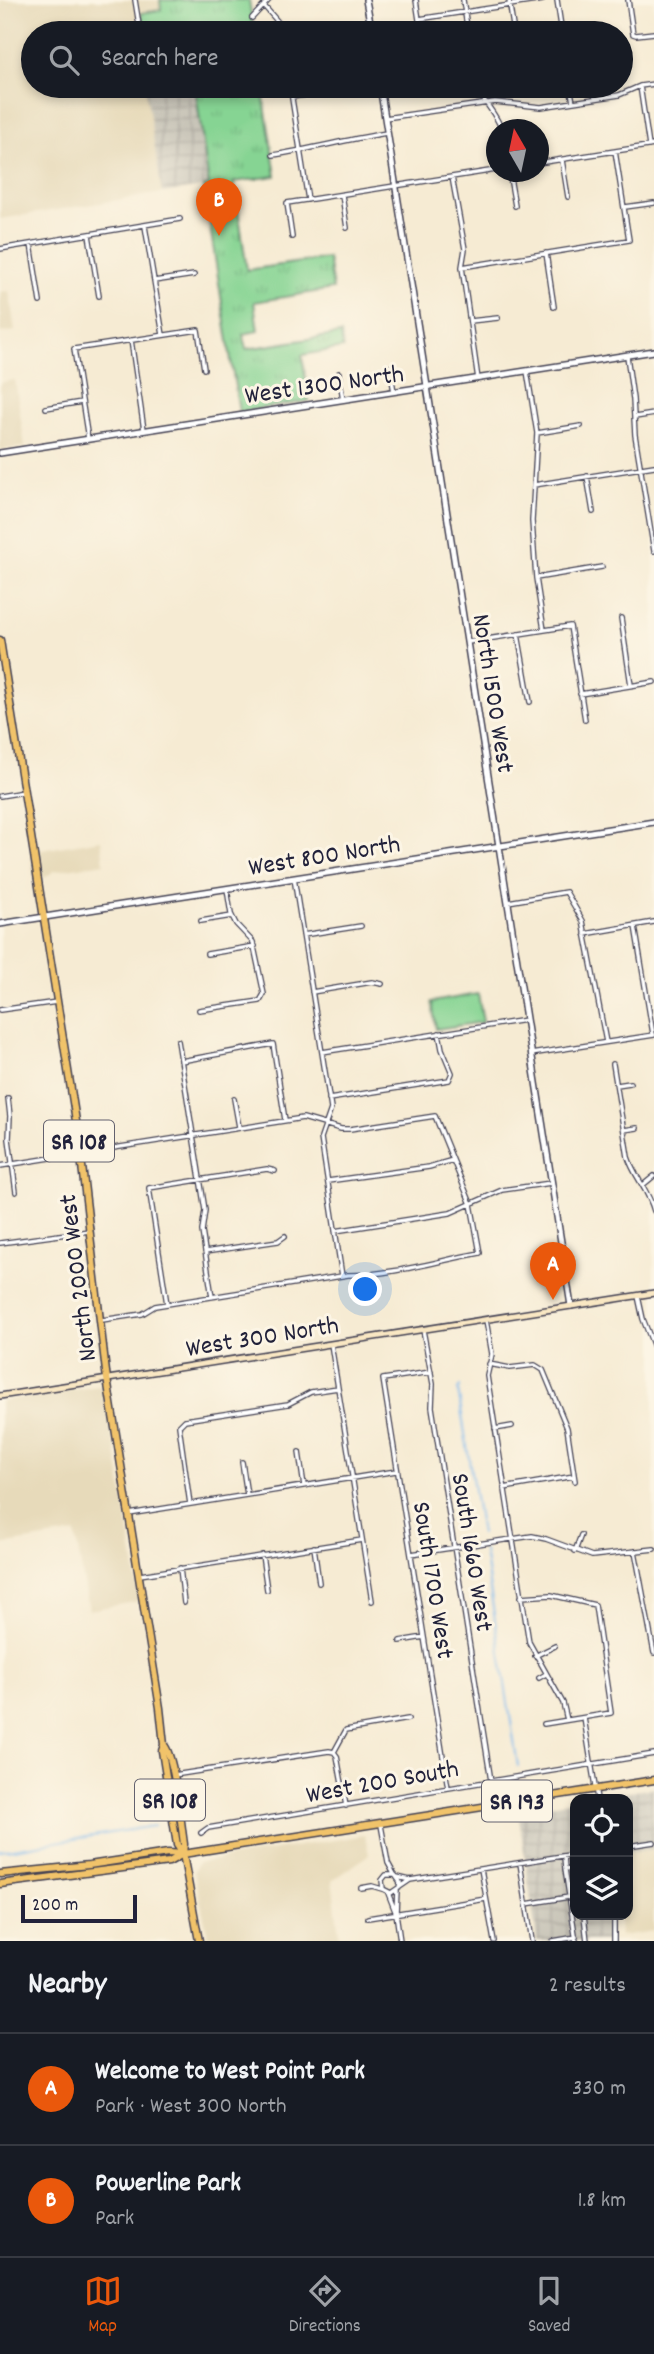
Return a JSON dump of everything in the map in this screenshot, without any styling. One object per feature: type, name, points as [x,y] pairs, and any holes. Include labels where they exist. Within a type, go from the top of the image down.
[{"type":"main road","name":"North 2000 West","points":[[0,640],[80,1153],[99,1320],[164,1745],[162,1751],[177,1845],[183,1854]]},
{"type":"main road","name":"West 300 North","points":[[0,1396],[654,1293]]},
{"type":"main road","name":"North 2000 West","points":[[164,1745],[168,1750],[173,1775],[184,1844],[183,1854],[199,1941]]},
{"type":"main road","name":"SR 193","points":[[0,1874],[89,1865],[168,1853],[183,1854],[654,1780]]},
{"type":"main road","name":"SR 193","points":[[0,1884],[169,1862],[183,1854]]},
{"type":"street","points":[[135,0],[138,21]]},
{"type":"street","points":[[252,18],[269,0]]},
{"type":"street","points":[[366,0],[370,21]]},
{"type":"street","points":[[416,0],[419,19],[509,3],[543,0]]},
{"type":"street","points":[[463,0],[466,21]]},
{"type":"street","points":[[557,0],[560,21]]},
{"type":"street","points":[[628,0],[631,21]]},
{"type":"street","points":[[509,3],[512,21]]},
{"type":"street","points":[[264,6],[277,21]]},
{"type":"street","points":[[633,34],[636,36],[654,33]]},
{"type":"street","points":[[633,89],[654,84]]},
{"type":"street","points":[[549,162],[652,145],[640,86]]},
{"type":"street","points":[[292,98],[308,200]]},
{"type":"street","name":"North 1500 West","points":[[382,98],[571,1306]]},
{"type":"street","points":[[483,98],[497,119]]},
{"type":"street","points":[[572,98],[573,102]]},
{"type":"street","points":[[384,118],[486,103],[503,102],[541,107],[599,98]]},
{"type":"street","points":[[273,155],[387,133]]},
{"type":"street","points":[[462,267],[629,240],[615,151]]},
{"type":"street","points":[[562,160],[568,197]]},
{"type":"street","points":[[292,237],[287,203],[486,172]]},
{"type":"street","points":[[452,177],[465,249],[462,267],[478,379]]},
{"type":"street","points":[[511,182],[515,206]]},
{"type":"street","points":[[342,195],[347,228]]},
{"type":"street","points":[[624,208],[654,203]]},
{"type":"street","points":[[0,249],[180,219]]},
{"type":"street","points":[[145,226],[163,335]]},
{"type":"street","points":[[89,234],[99,296]]},
{"type":"street","points":[[30,244],[40,302]]},
{"type":"street","points":[[546,253],[554,307]]},
{"type":"street","points":[[154,281],[194,275]]},
{"type":"street","points":[[470,321],[498,318]]},
{"type":"street","points":[[88,439],[74,349],[198,330],[204,369]]},
{"type":"street","points":[[131,340],[144,430]]},
{"type":"street","name":"West 1300 North","points":[[0,453],[654,351]]},
{"type":"street","points":[[627,355],[640,468],[654,551]]},
{"type":"street","points":[[390,367],[394,392]]},
{"type":"street","points":[[527,371],[537,433],[532,521],[536,578],[544,630]]},
{"type":"street","points":[[339,373],[343,400]]},
{"type":"street","points":[[46,408],[82,401]]},
{"type":"street","points":[[634,417],[654,414]]},
{"type":"street","points":[[537,433],[581,426]]},
{"type":"street","points":[[534,485],[654,466]]},
{"type":"street","points":[[587,476],[593,512]]},
{"type":"street","points":[[536,578],[602,567]]},
{"type":"street","points":[[621,618],[631,686]]},
{"type":"street","points":[[468,642],[570,626],[584,720]]},
{"type":"street","points":[[518,634],[530,702]]},
{"type":"street","points":[[580,694],[654,682]]},
{"type":"street","points":[[0,796],[24,792]]},
{"type":"street","name":"West 800 North","points":[[0,924],[654,822]]},
{"type":"street","points":[[294,878],[331,1109],[321,1138],[342,1276]]},
{"type":"street","points":[[199,1010],[260,1001],[264,994],[255,946],[232,916],[228,889]]},
{"type":"street","points":[[508,902],[566,892],[583,922],[606,1042]]},
{"type":"street","points":[[201,921],[232,916]]},
{"type":"street","points":[[585,934],[654,922]]},
{"type":"street","points":[[303,935],[361,926]]},
{"type":"street","points":[[531,1054],[654,1035],[635,926]]},
{"type":"street","points":[[207,954],[255,946]]},
{"type":"street","points":[[312,992],[372,982],[382,984]]},
{"type":"street","points":[[0,1010],[57,1002]]},
{"type":"street","points":[[322,1052],[526,1020]]},
{"type":"street","points":[[329,1099],[449,1080],[452,1073],[439,1033]]},
{"type":"street","points":[[178,1041],[205,1210],[202,1231],[212,1297]]},
{"type":"street","points":[[181,1061],[273,1044],[285,1120]]},
{"type":"street","points":[[613,1064],[632,1170],[643,1185],[654,1210]]},
{"type":"street","points":[[617,1086],[630,1083]]},
{"type":"street","points":[[8,1098],[8,1127],[16,1192]]},
{"type":"street","points":[[234,1099],[239,1127]]},
{"type":"street","points":[[0,1166],[285,1120],[303,1118],[350,1129],[435,1116],[471,1204],[480,1253],[413,1268],[342,1276],[155,1306],[142,1314],[99,1320]]},
{"type":"street","points":[[624,1130],[637,1128]]},
{"type":"street","points":[[328,1181],[429,1167],[453,1160]]},
{"type":"street","points":[[167,1304],[149,1188],[267,1169],[275,1171]]},
{"type":"street","points":[[643,1185],[654,1176]]},
{"type":"street","points":[[335,1231],[450,1213],[502,1190],[553,1183]]},
{"type":"street","points":[[0,1243],[89,1231]]},
{"type":"street","points":[[205,1252],[278,1241],[285,1236]]},
{"type":"street","points":[[638,1296],[643,1319],[654,1347]]},
{"type":"street","points":[[486,1320],[492,1354],[487,1376],[529,1642],[563,1703],[567,1720]]},
{"type":"street","name":"South 1660 West","points":[[423,1329],[453,1547],[491,1781]]},
{"type":"street","points":[[331,1343],[372,1601]]},
{"type":"street","points":[[489,1364],[510,1368],[540,1366],[567,1428],[574,1479],[504,1488]]},
{"type":"street","name":"South 1700 West","points":[[431,1372],[383,1379],[448,1788]]},
{"type":"street","points":[[190,1504],[179,1426],[185,1420],[288,1404],[311,1392],[338,1388]]},
{"type":"street","points":[[495,1429],[512,1426]]},
{"type":"street","points":[[299,1452],[304,1486]]},
{"type":"street","points":[[242,1462],[247,1495]]},
{"type":"street","points":[[129,1514],[397,1471]]},
{"type":"street","points":[[575,1551],[581,1535]]},
{"type":"street","points":[[411,1554],[532,1536],[602,1557],[654,1549]]},
{"type":"street","points":[[139,1575],[362,1540]]},
{"type":"street","points":[[314,1547],[319,1583]]},
{"type":"street","points":[[635,1552],[654,1653]]},
{"type":"street","points":[[262,1555],[267,1590]]},
{"type":"street","points":[[180,1568],[184,1603]]},
{"type":"street","points":[[521,1597],[551,1595],[595,1605],[611,1713],[544,1724]]},
{"type":"street","points":[[400,1641],[424,1637]]},
{"type":"street","points":[[535,1657],[555,1646]]},
{"type":"street","points":[[538,1678],[546,1674]]},
{"type":"street","points":[[584,1718],[597,1794]]},
{"type":"street","points":[[334,1752],[346,1730],[408,1719]]},
{"type":"street","points":[[173,1775],[329,1751],[337,1756],[346,1806]]},
{"type":"street","name":"West 200 South","points":[[201,1833],[208,1828],[654,1755]]},
{"type":"street","points":[[380,1822],[388,1863],[400,1882],[396,1913],[400,1941]]},
{"type":"street","points":[[633,1845],[654,1842]]},
{"type":"street","points":[[360,1888],[372,1886],[389,1874],[410,1880],[570,1855]]},
{"type":"street","points":[[564,1856],[570,1893]]},
{"type":"street","points":[[388,1863],[383,1878],[396,1913]]},
{"type":"street","points":[[520,1863],[532,1941]]},
{"type":"street","points":[[565,1869],[570,1868]]},
{"type":"street","points":[[481,1869],[494,1941]]},
{"type":"street","points":[[372,1886],[386,1891],[398,1889],[410,1880]]},
{"type":"street","points":[[526,1904],[570,1898]]},
{"type":"street","points":[[368,1918],[486,1899]]},
{"type":"street","points":[[574,1920],[576,1939]]},
{"type":"street","points":[[553,1941],[587,1939],[585,1920]]},
{"type":"street","points":[[614,1920],[614,1941]]},
{"type":"shaded area","points":[[0,0],[160,0],[162,10],[141,13],[142,21],[21,21],[21,98],[147,98],[162,193],[0,219]]},
{"type":"shaded area","points":[[147,98],[197,98],[209,186],[162,193]]},
{"type":"shaded area","points":[[9,291],[15,331],[0,333],[0,292]]},
{"type":"shaded area","points":[[15,380],[25,447],[0,450],[0,383]]},
{"type":"shaded area","points":[[101,840],[104,863],[54,871],[35,884],[30,852]]},
{"type":"shaded area","points":[[99,1386],[106,1388],[140,1601],[89,1610],[75,1533],[0,1545],[0,1401]]},
{"type":"shaded area","points":[[654,1788],[654,1849],[633,1852],[633,1794],[616,1794]]},
{"type":"shaded area","points":[[570,1802],[570,1920],[611,1920],[610,1941],[537,1941],[518,1810]]},
{"type":"shaded area","points":[[365,1835],[369,1855],[332,1880],[340,1941],[209,1941],[194,1871],[198,1863]]},
{"type":"shaded area","points":[[654,1849],[654,1931],[620,1936],[619,1920],[633,1920],[633,1852]]},
{"type":"green space","points":[[160,0],[249,0],[252,21],[142,21],[141,13],[161,10]]},
{"type":"green space","points":[[197,98],[264,98],[276,176],[234,182],[247,270],[328,258],[333,289],[254,302],[258,331],[243,334],[246,349],[341,334],[343,348],[302,355],[309,401],[239,412],[204,187],[209,185]]},
{"type":"green space","points":[[478,994],[483,1022],[436,1029],[432,1002]]},
{"type":"waterway","points":[[460,1386],[458,1390],[481,1534]]},
{"type":"waterway","points":[[484,1551],[518,1766]]},
{"type":"waterway","points":[[0,1851],[154,1826]]},
{"type":"place","name":"Powerline Park","points":[[219,236]]},
{"type":"place","name":"Welcome to West Point Park","points":[[553,1300]]}]
